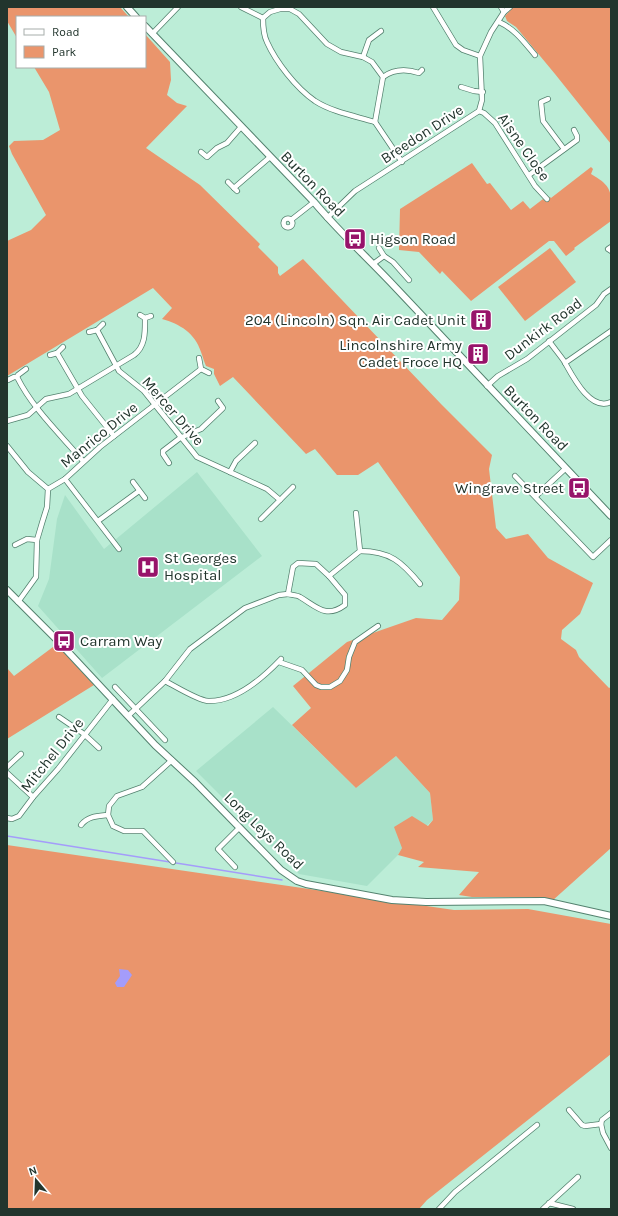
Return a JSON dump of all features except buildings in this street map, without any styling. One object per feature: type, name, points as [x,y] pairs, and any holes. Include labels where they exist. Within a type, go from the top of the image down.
[{"type":"street","points":[[127,7],[135,16]]},
{"type":"street","points":[[152,34],[178,7]]},
{"type":"street","points":[[241,7],[263,18]]},
{"type":"street","points":[[433,7],[456,45],[463,50],[480,56]]},
{"type":"street","points":[[501,7],[504,12]]},
{"type":"street","name":"Breedon Drive","points":[[327,218],[355,191],[402,162],[478,111],[482,100],[480,56],[491,32],[499,22],[504,12],[510,7]]},
{"type":"street","points":[[383,76],[372,62],[363,57],[341,52],[327,44],[299,14],[290,9],[280,9],[270,12],[263,18],[263,30],[266,41],[278,61],[304,92],[316,101],[334,110],[375,122],[402,162]]},
{"type":"street","points":[[499,22],[515,32],[535,55]]},
{"type":"street","name":"Burton Road","points":[[146,27],[314,202],[327,218],[373,264],[611,516]]},
{"type":"street","points":[[363,57],[369,40],[381,31]]},
{"type":"street","points":[[375,122],[383,76],[389,72],[411,70],[419,73],[422,70]]},
{"type":"street","points":[[461,87],[482,92]]},
{"type":"street","points":[[548,99],[541,102],[543,121],[564,149]]},
{"type":"street","name":"Aisne Close","points":[[478,111],[484,113],[495,123],[535,186],[547,199]]},
{"type":"street","points":[[201,152],[207,158],[217,148],[226,143],[241,127]]},
{"type":"street","points":[[529,175],[577,140],[574,130]]},
{"type":"street","points":[[228,182],[236,189],[270,157]]},
{"type":"street","points":[[291,220],[314,202]]},
{"type":"street","points":[[611,247],[608,249],[611,251]]},
{"type":"street","points":[[379,248],[384,256],[393,262],[409,280]]},
{"type":"street","points":[[373,264],[384,256]]},
{"type":"street","name":"Dunkirk Road","points":[[487,386],[498,376],[527,359],[596,305],[604,294],[611,289]]},
{"type":"street","points":[[140,315],[146,318],[151,316]]},
{"type":"street","points":[[7,421],[28,415],[46,399],[54,396],[61,397],[134,355],[140,350],[144,338],[146,318]]},
{"type":"street","points":[[89,332],[97,330],[103,324]]},
{"type":"street","name":"Mercer Drive","points":[[97,330],[122,374],[144,391],[196,457],[267,489],[280,500]]},
{"type":"street","points":[[565,363],[611,331]]},
{"type":"street","points":[[549,341],[583,391],[598,403],[611,402]]},
{"type":"street","points":[[50,355],[57,353],[63,347]]},
{"type":"street","points":[[57,353],[88,404],[114,436]]},
{"type":"street","points":[[199,358],[201,368],[209,373]]},
{"type":"street","name":"Manrico Drive","points":[[48,489],[65,479],[83,461],[201,368]]},
{"type":"street","points":[[17,378],[18,374],[26,369]]},
{"type":"street","points":[[8,380],[14,377],[17,378]]},
{"type":"street","points":[[17,378],[36,408],[83,461]]},
{"type":"street","points":[[169,463],[163,454],[163,451],[180,438],[201,430],[223,408],[218,401]]},
{"type":"street","points":[[230,472],[236,461],[255,443]]},
{"type":"street","points":[[7,446],[28,472],[48,489],[47,507],[37,540],[36,577],[18,602]]},
{"type":"street","points":[[536,496],[566,468]]},
{"type":"street","points":[[515,476],[536,496],[593,557],[611,540]]},
{"type":"street","points":[[65,479],[119,549]]},
{"type":"street","points":[[133,482],[145,498]]},
{"type":"street","points":[[261,518],[293,487]]},
{"type":"street","points":[[98,521],[140,491]]},
{"type":"street","points":[[356,513],[360,551]]},
{"type":"street","points":[[15,545],[27,539],[37,540]]},
{"type":"street","points":[[329,576],[360,551],[373,551],[390,556],[408,570],[420,584]]},
{"type":"street","points":[[128,716],[166,681],[190,649],[245,608],[279,595],[288,594],[300,597],[325,612],[339,610],[346,605],[345,595],[329,576],[316,564],[298,563],[293,567],[288,594]]},
{"type":"street","name":"Long Leys Road","points":[[7,590],[156,745],[281,870],[292,879],[306,884],[376,897],[407,901],[545,901],[611,916]]},
{"type":"street","points":[[166,681],[207,701],[224,698],[246,690],[267,674],[280,660],[302,670],[316,685],[321,688],[330,687],[340,681],[347,670],[355,642],[378,626]]},
{"type":"street","points":[[114,687],[164,740]]},
{"type":"street","name":"Mitchel Drive","points":[[7,818],[12,819],[19,816],[113,700]]},
{"type":"street","points":[[59,717],[84,734],[99,748]]},
{"type":"street","points":[[7,767],[21,754]]},
{"type":"street","points":[[172,760],[142,787],[117,796],[110,806],[108,816],[113,826],[124,831],[143,830],[172,862]]},
{"type":"street","points":[[7,773],[33,797]]},
{"type":"street","points":[[81,825],[84,821],[94,817],[108,816]]},
{"type":"street","points":[[235,867],[218,849],[239,828]]},
{"type":"street","points":[[569,1110],[582,1125],[601,1124]]},
{"type":"street","points":[[611,1113],[602,1120],[601,1124],[603,1133],[611,1148]]},
{"type":"street","points":[[439,1209],[455,1192],[538,1125]]},
{"type":"street","points":[[543,1209],[578,1177]]},
{"type":"street","points":[[549,1203],[573,1209]]},
{"type":"shaded area","name":"St Georges Hospital","points":[[197,472],[262,556],[102,678],[38,606],[49,579],[57,519],[65,495],[104,549]]},
{"type":"shaded area","points":[[273,707],[356,788],[396,756],[430,793],[433,820],[402,848],[398,855],[367,886],[299,874],[196,771]]},
{"type":"shaded area","points":[[119,969],[128,970],[132,975],[124,987],[117,987],[115,983],[120,976]]},
{"type":"green space","points":[[7,7],[120,7],[128,16],[16,16],[16,36],[7,21]]},
{"type":"green space","points":[[513,7],[611,7],[611,144],[516,27],[507,21],[505,16]]},
{"type":"green space","points":[[146,35],[170,62],[171,80],[167,95],[177,103],[187,106],[146,148],[200,185],[260,244],[258,247],[278,267],[278,273],[280,276],[303,259],[441,404],[492,455],[489,469],[496,528],[506,539],[528,534],[548,558],[593,583],[580,614],[562,630],[561,639],[576,650],[579,657],[609,688],[611,687],[611,848],[552,901],[530,897],[472,897],[459,895],[479,872],[418,867],[424,862],[398,855],[402,848],[394,827],[412,816],[428,826],[433,820],[430,793],[396,756],[356,788],[292,725],[311,708],[293,686],[347,642],[416,618],[442,620],[459,600],[460,577],[378,462],[358,475],[337,475],[315,449],[306,454],[233,377],[220,386],[214,374],[214,369],[206,366],[198,345],[191,335],[181,327],[162,319],[172,308],[153,288],[7,376],[7,241],[31,230],[46,215],[9,146],[14,141],[43,140],[60,130],[49,92],[35,68],[146,68]]},
{"type":"green space","points":[[472,163],[487,184],[490,183],[511,210],[523,201],[530,209],[543,199],[545,201],[550,197],[551,198],[591,167],[593,169],[591,174],[604,183],[610,191],[611,221],[574,248],[575,249],[566,256],[554,241],[549,241],[471,301],[442,271],[440,274],[419,252],[399,250],[400,209]]},
{"type":"green space","points":[[550,248],[576,282],[525,321],[498,287]]},
{"type":"green space","points":[[57,644],[94,685],[7,739],[7,668],[14,676]]},
{"type":"green space","points":[[7,845],[454,910],[528,909],[611,924],[611,1054],[427,1200],[419,1209],[7,1209]]},
{"type":"waterway","points":[[7,836],[282,880]]},
{"type":"place","name":"Higson Road","points":[[355,239]]},
{"type":"place","name":"204 (Lincoln) Sqn. Air Cadet Unit","points":[[481,320]]},
{"type":"place","name":"Lincolnshire Army Cadet Froce HQ","points":[[478,354]]},
{"type":"place","name":"Wingrave Street","points":[[579,488]]},
{"type":"place","name":"St Georges Hospital","points":[[148,567]]},
{"type":"place","name":"Carram Way","points":[[64,641]]}]
